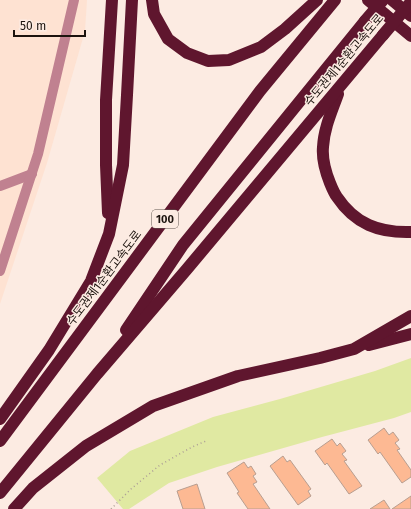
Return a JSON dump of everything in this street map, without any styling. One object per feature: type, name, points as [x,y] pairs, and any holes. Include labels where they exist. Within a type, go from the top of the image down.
[{"type":"highway","points":[[109,234],[106,165],[106,100],[112,0]]},
{"type":"highway","points":[[0,419],[49,350],[91,281],[109,234],[123,165],[132,0]]},
{"type":"highway","points":[[152,0],[154,14],[168,39],[187,53],[208,61],[229,60],[261,47],[285,29],[317,0]]},
{"type":"highway","name":"수도권제1순환고속도로","points":[[0,441],[260,91],[335,0]]},
{"type":"highway","points":[[368,0],[411,36]]},
{"type":"highway","name":"수도권제1순환고속도로","points":[[97,374],[183,245],[383,0]]},
{"type":"highway","points":[[392,0],[411,16]]},
{"type":"highway","name":"수도권제1순환고속도로","points":[[0,493],[97,374],[193,263],[411,2]]},
{"type":"highway","points":[[341,85],[326,127],[323,148],[326,174],[336,196],[347,210],[362,222],[380,230],[411,232]]},
{"type":"highway","points":[[354,349],[411,316]]},
{"type":"highway","points":[[14,509],[32,488],[86,446],[153,406],[238,376],[320,358],[411,334]]},
{"type":"lane","points":[[0,271],[38,154],[74,0]]},
{"type":"lane","points":[[0,186],[32,174]]},
{"type":"path","points":[[111,509],[131,489],[160,465],[206,441]]},
{"type":"shaded area","points":[[0,0],[87,0],[85,31],[47,163],[0,304]]},
{"type":"green space","points":[[411,358],[411,412],[217,467],[169,483],[129,509],[123,509],[97,478],[130,451],[213,417],[375,371]]},
{"type":"building","points":[[384,428],[389,435],[393,432],[399,440],[395,443],[400,449],[397,450],[411,470],[411,477],[402,483],[380,452],[378,454],[368,440]]},
{"type":"building","points":[[332,439],[337,446],[340,443],[346,451],[342,454],[347,460],[344,461],[362,486],[349,494],[327,463],[325,465],[315,451]]},
{"type":"building","points":[[283,456],[287,462],[290,460],[311,489],[308,491],[311,496],[298,505],[270,466]]},
{"type":"building","points":[[244,462],[248,468],[251,466],[256,474],[253,476],[257,482],[253,484],[270,509],[248,509],[237,493],[239,492],[227,473]]},
{"type":"building","points":[[197,484],[205,509],[183,509],[177,491]]},
{"type":"building","points":[[411,496],[411,509],[392,509]]},
{"type":"building","points":[[384,500],[390,509],[370,509]]}]
